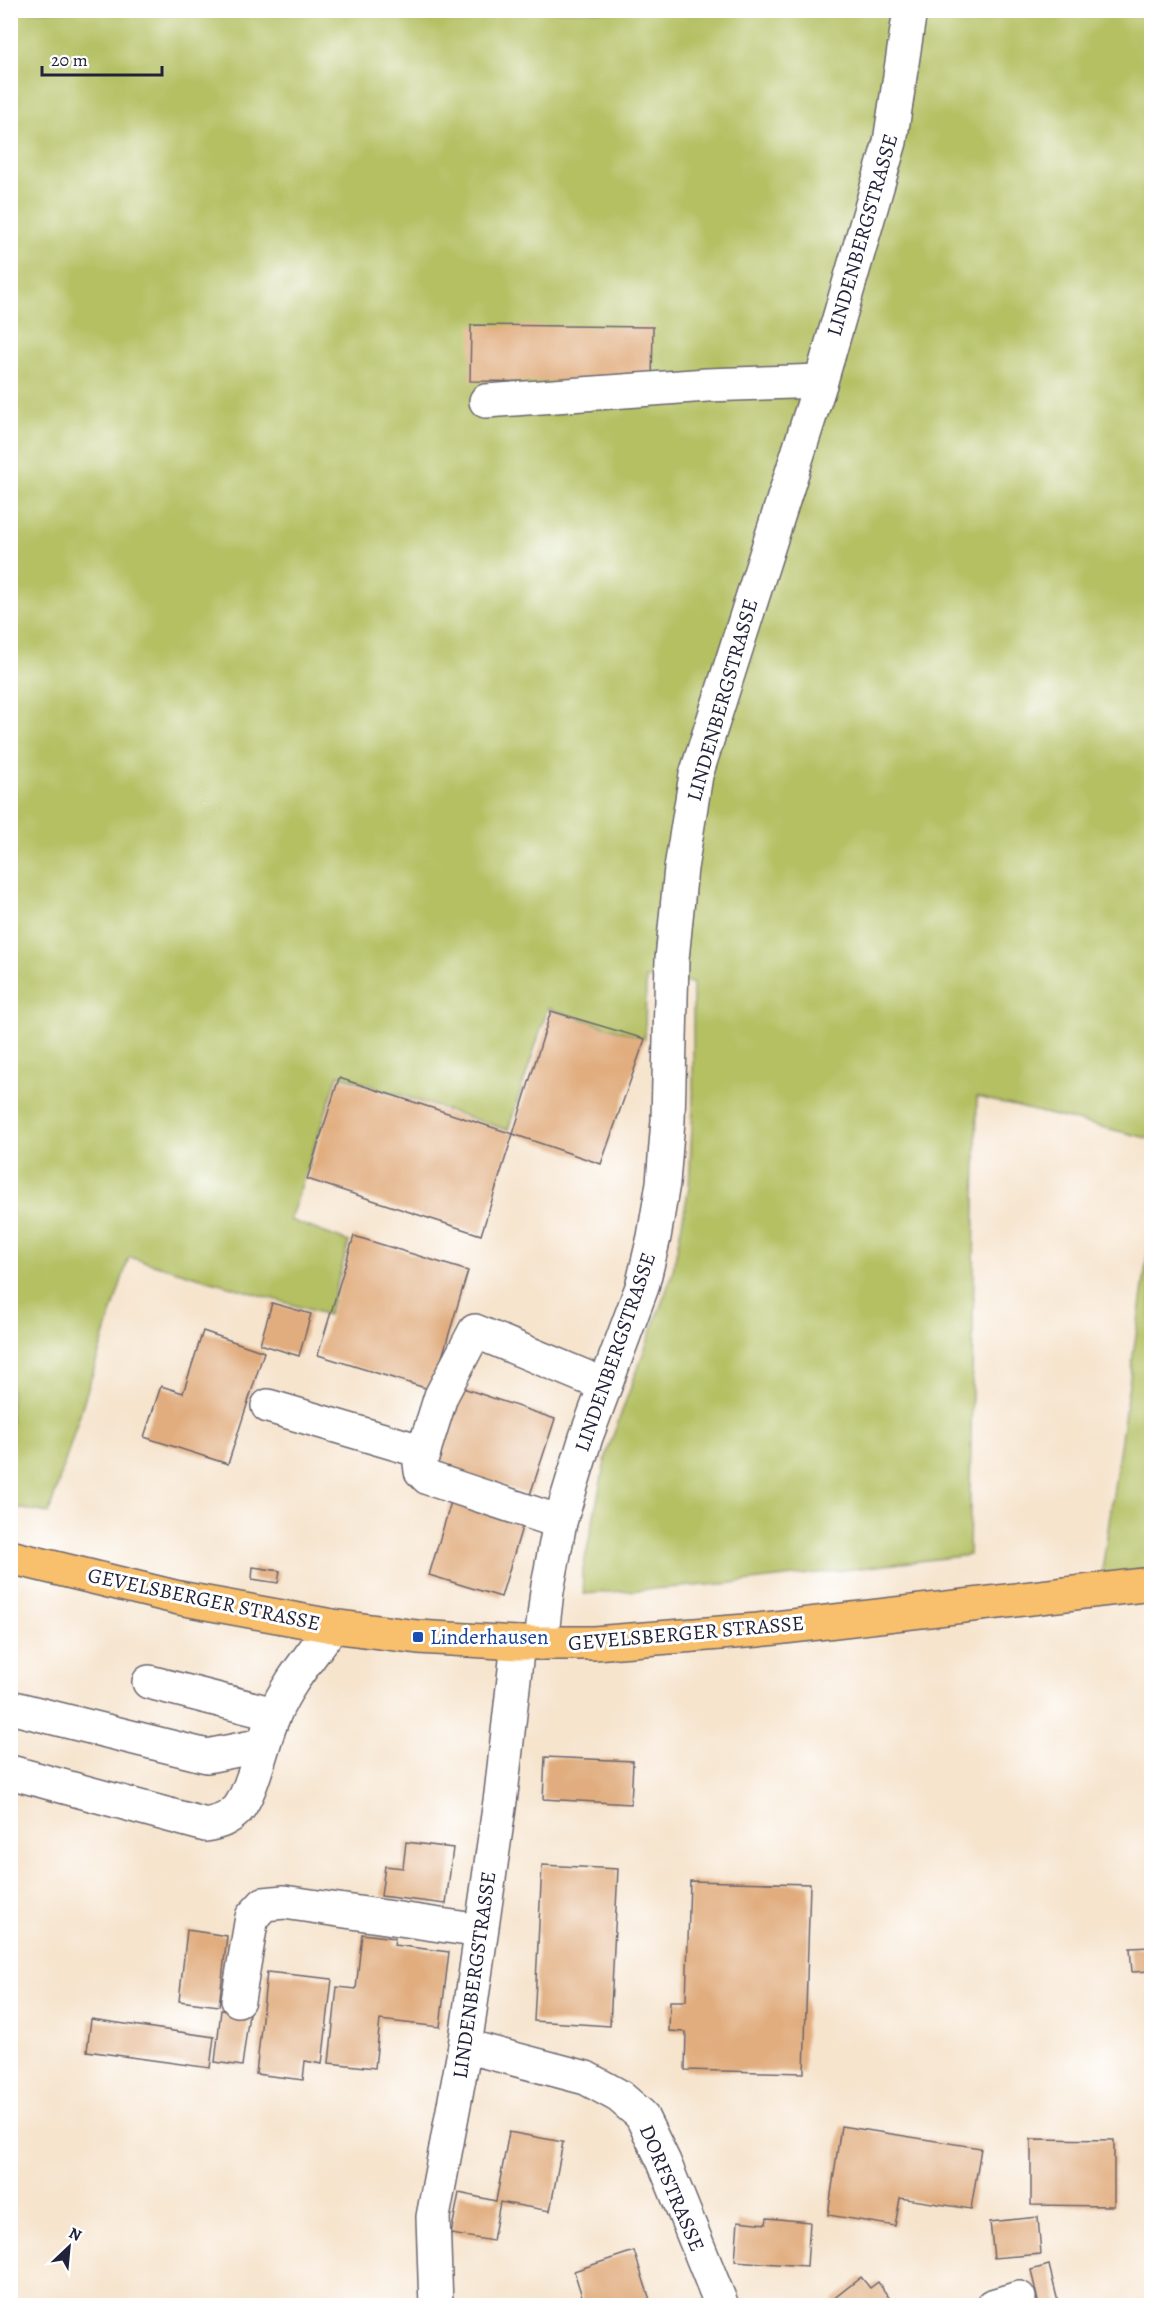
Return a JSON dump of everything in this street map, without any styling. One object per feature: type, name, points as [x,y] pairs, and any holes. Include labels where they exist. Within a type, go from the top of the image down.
[{"type":"main road","name":"GEVELSBERGER STRASSE","points":[[10,1557],[179,1598],[332,1626],[418,1637],[530,1643],[594,1643],[758,1630],[1152,1584]]},
{"type":"street","name":"LINDENBERGSTRASSE","points":[[436,2306],[434,2217],[465,2046],[501,1794],[530,1643],[547,1591],[560,1522],[586,1437],[642,1287],[663,1183],[668,1119],[672,959],[681,868],[696,775],[821,381],[890,142],[910,10]]},
{"type":"street","points":[[486,401],[707,385],[821,381]]},
{"type":"street","points":[[560,1522],[428,1478],[421,1471],[420,1463],[441,1396],[475,1331],[605,1385]]},
{"type":"street","points":[[268,1406],[424,1452]]},
{"type":"street","points":[[10,1772],[206,1825],[226,1821],[239,1808],[274,1714],[283,1697],[332,1626]]},
{"type":"street","points":[[149,1682],[274,1714]]},
{"type":"street","points":[[10,1707],[207,1756],[263,1745]]},
{"type":"street","points":[[238,2000],[252,1917],[264,1904],[284,1902],[481,1931]]},
{"type":"street","name":"DORFSTRASSE","points":[[465,2046],[586,2078],[620,2096],[641,2115],[664,2162],[722,2306]]},
{"type":"green space","points":[[10,11],[1151,11],[1151,1139],[977,1097],[969,1555],[734,1583],[584,1594],[582,1574],[607,1452],[672,1275],[689,1187],[693,1107],[693,983],[646,978],[645,1039],[548,1008],[508,1130],[338,1075],[290,1220],[349,1242],[328,1315],[129,1257],[49,1513],[11,1507]]},
{"type":"green space","points":[[1151,1231],[1151,1579],[1101,1578]]},
{"type":"building","points":[[471,325],[653,327],[652,383],[470,381]]},
{"type":"building","points":[[551,1011],[645,1039],[601,1164],[513,1134]]},
{"type":"building","points":[[339,1078],[513,1134],[481,1235],[307,1179]]},
{"type":"building","points":[[354,1236],[468,1271],[432,1390],[318,1355]]},
{"type":"building","points":[[272,1303],[311,1314],[299,1356],[260,1344]]},
{"type":"building","points":[[203,1331],[264,1352],[228,1464],[144,1437],[161,1386],[183,1393]]},
{"type":"building","points":[[460,1387],[555,1419],[530,1495],[434,1463]]},
{"type":"building","points":[[451,1502],[523,1524],[501,1597],[429,1575]]},
{"type":"building","points":[[253,1567],[280,1571],[278,1583],[252,1579]]},
{"type":"building","points":[[545,1757],[633,1761],[631,1804],[543,1799]]},
{"type":"building","points":[[406,1842],[453,1848],[446,1904],[381,1896],[385,1866],[403,1868]]},
{"type":"building","points":[[542,1865],[618,1869],[610,2026],[534,2021]]},
{"type":"building","points":[[690,1881],[810,1884],[804,2073],[685,2070],[686,2032],[669,2031],[670,2001],[686,2001]]},
{"type":"building","points":[[187,1930],[227,1936],[219,2006],[179,2001]]},
{"type":"building","points":[[362,1934],[395,1938],[394,1945],[449,1952],[440,2027],[380,2020],[375,2068],[329,2063],[337,1987],[356,1989]]},
{"type":"building","points":[[1151,1947],[1152,1971],[1132,1972],[1130,1948]]},
{"type":"building","points":[[267,1972],[332,1979],[322,2064],[305,2061],[303,2080],[256,2074]]},
{"type":"building","points":[[221,2010],[249,2014],[242,2066],[215,2062]]},
{"type":"building","points":[[91,2019],[214,2037],[210,2068],[87,2051]]},
{"type":"building","points":[[841,2126],[981,2148],[971,2209],[900,2198],[895,2226],[828,2215]]},
{"type":"building","points":[[509,2132],[563,2142],[550,2211],[500,2202],[493,2241],[451,2234],[459,2193],[496,2201]]},
{"type":"building","points":[[1031,2139],[1114,2140],[1114,2206],[1031,2205]]},
{"type":"building","points":[[1038,2217],[1041,2254],[994,2258],[990,2222]]},
{"type":"building","points":[[767,2218],[810,2222],[807,2266],[735,2261],[738,2221],[766,2224]]},
{"type":"building","points":[[634,2251],[652,2306],[585,2306],[574,2271]]},
{"type":"building","points":[[1049,2265],[1058,2302],[1039,2306],[1031,2270]]},
{"type":"building","points":[[861,2277],[870,2288],[878,2282],[890,2299],[881,2306],[836,2306],[832,2300]]},
{"type":"place","name":"Linderhausen","points":[[418,1637]]}]
